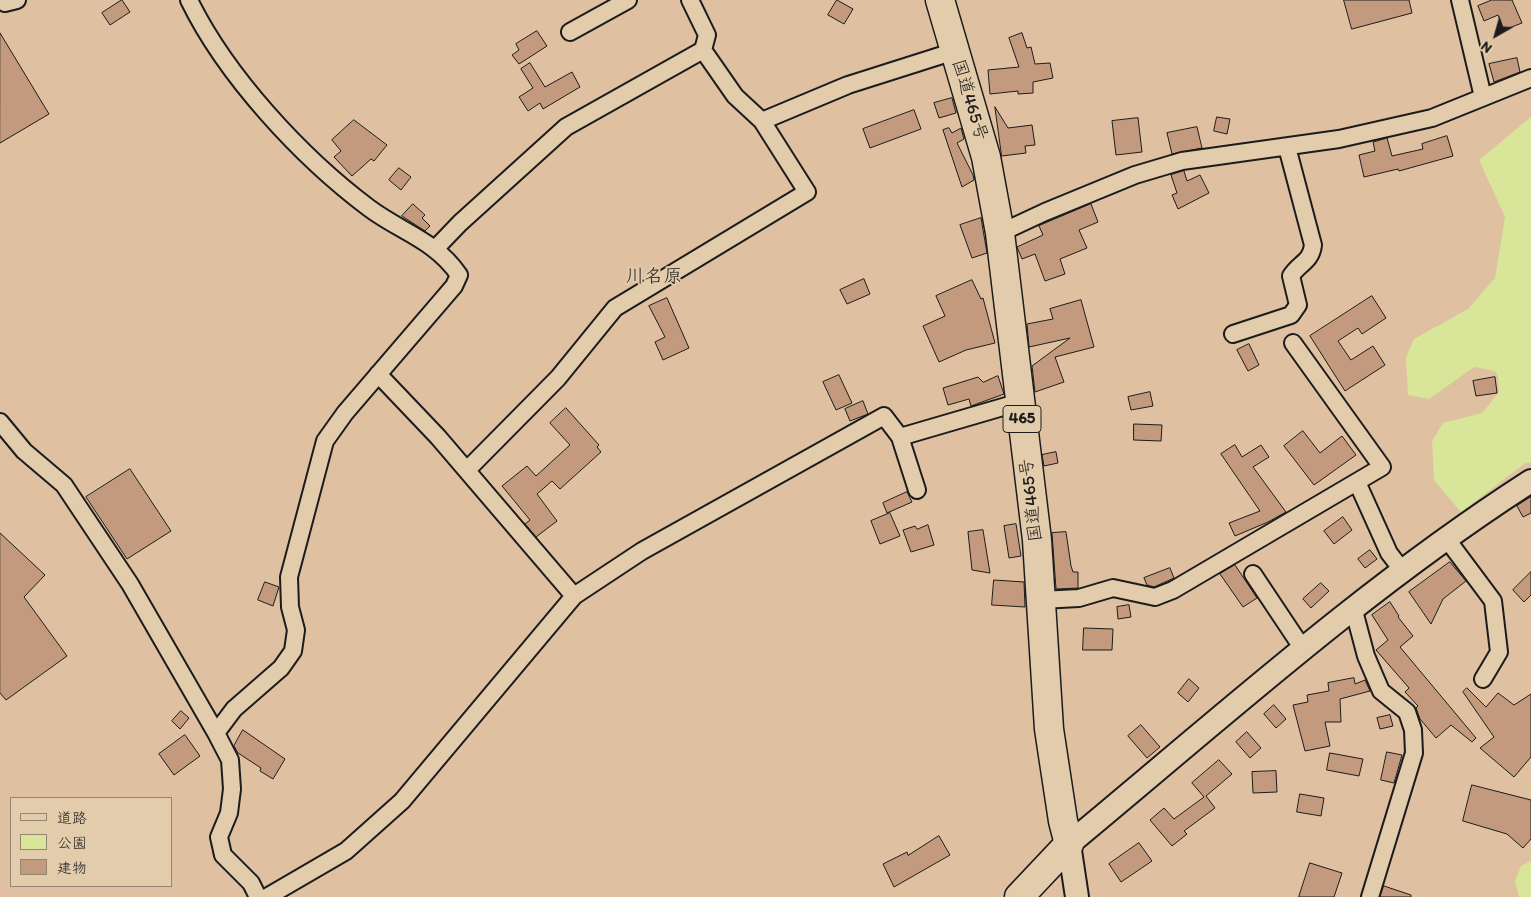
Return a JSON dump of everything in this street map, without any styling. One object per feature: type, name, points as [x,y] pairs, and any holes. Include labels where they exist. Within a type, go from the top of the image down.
[{"type":"highway","name":"国道465号","points":[[940,0],[986,157],[1000,233],[1037,540],[1049,729],[1063,821],[1069,844]]},
{"type":"highway","points":[[1019,897],[1069,844]]},
{"type":"street","points":[[1,0],[5,3],[17,0]]},
{"type":"street","points":[[189,0],[200,23],[236,73],[305,154],[370,209],[436,248],[459,275],[454,286],[345,413],[326,441],[289,577],[290,607],[296,630],[293,651],[281,668],[234,709],[216,732]]},
{"type":"street","points":[[570,32],[628,0]]},
{"type":"street","points":[[436,248],[460,222],[566,127],[703,50],[708,35],[690,0]]},
{"type":"street","points":[[1460,0],[1483,97]]},
{"type":"street","points":[[467,470],[558,378],[615,308],[807,192],[762,121],[734,96],[703,50]]},
{"type":"street","points":[[762,121],[848,86],[955,51]]},
{"type":"street","points":[[1000,233],[1045,212],[1135,175],[1182,161],[1339,139],[1432,118],[1531,78]]},
{"type":"street","points":[[1233,334],[1291,315],[1298,306],[1291,276],[1296,268],[1310,258],[1313,245],[1287,147]]},
{"type":"street","points":[[1041,600],[1079,598],[1113,588],[1155,597],[1173,590],[1382,467],[1293,343]]},
{"type":"street","points":[[378,374],[467,470],[574,596]]},
{"type":"street","points":[[900,437],[1020,402]]},
{"type":"street","points":[[267,897],[346,851],[402,801],[574,596],[642,551],[884,416],[900,437],[917,490]]},
{"type":"street","points":[[0,422],[24,451],[64,485],[149,615],[216,732],[230,760],[232,789],[229,813],[219,837],[223,855],[251,883],[258,897]]},
{"type":"street","points":[[1077,897],[1069,844],[1353,607],[1446,538],[1531,481]]},
{"type":"street","points":[[1358,482],[1389,553],[1402,570]]},
{"type":"street","points":[[1446,538],[1493,601],[1499,652],[1482,679]]},
{"type":"street","points":[[1253,574],[1303,648]]},
{"type":"street","points":[[1353,607],[1366,656],[1381,691],[1407,712],[1413,730],[1414,753],[1370,897]]},
{"type":"green space","points":[[1531,117],[1531,462],[1524,464],[1461,512],[1434,480],[1432,441],[1443,423],[1482,413],[1499,392],[1498,376],[1495,371],[1474,367],[1429,399],[1408,395],[1406,358],[1414,339],[1468,309],[1495,278],[1505,217],[1479,160]]},
{"type":"green space","points":[[1531,861],[1531,897],[1519,897],[1515,881],[1521,866]]},
{"type":"building","points":[[122,0],[130,12],[110,25],[102,13]]},
{"type":"building","points":[[837,0],[853,9],[844,24],[828,15]]},
{"type":"building","points":[[1344,0],[1409,0],[1412,13],[1352,29]]},
{"type":"building","points":[[1492,0],[1512,0],[1522,23],[1504,30],[1498,15],[1484,21],[1478,6]]},
{"type":"building","points":[[537,31],[547,46],[519,64],[512,55],[519,50],[516,44]]},
{"type":"building","points":[[0,33],[49,114],[0,143]]},
{"type":"building","points":[[1022,33],[1027,48],[1031,47],[1035,64],[1050,63],[1053,78],[1033,82],[1033,93],[1018,94],[1018,91],[990,94],[988,70],[1019,67],[1009,38]]},
{"type":"building","points":[[1517,58],[1520,72],[1494,82],[1489,64]]},
{"type":"building","points":[[530,63],[545,87],[572,72],[580,87],[543,109],[540,103],[528,111],[519,97],[533,88],[521,69]]},
{"type":"building","points":[[952,98],[956,113],[939,118],[934,103]]},
{"type":"building","points":[[995,107],[1008,128],[1032,125],[1035,145],[1025,146],[1026,153],[1002,156]]},
{"type":"building","points":[[914,110],[921,129],[870,148],[863,129]]},
{"type":"building","points":[[1217,117],[1230,119],[1227,134],[1214,131]]},
{"type":"building","points":[[1138,118],[1142,152],[1116,155],[1112,121]]},
{"type":"building","points":[[354,120],[387,145],[374,161],[371,159],[352,176],[334,157],[341,151],[332,140]]},
{"type":"building","points":[[1197,127],[1202,148],[1172,154],[1167,133]]},
{"type":"building","points":[[949,128],[952,133],[961,128],[964,139],[957,143],[973,175],[974,180],[962,187],[943,130]]},
{"type":"building","points":[[1447,136],[1453,156],[1399,171],[1398,169],[1364,177],[1359,155],[1375,151],[1373,142],[1387,138],[1392,156],[1423,149],[1422,144]]},
{"type":"building","points":[[399,168],[411,177],[401,190],[389,180]]},
{"type":"building","points":[[1184,171],[1187,181],[1200,175],[1209,193],[1178,209],[1172,195],[1177,193],[1171,175]]},
{"type":"building","points":[[413,204],[425,215],[422,218],[430,226],[425,231],[402,216]]},
{"type":"building","points":[[1091,204],[1098,222],[1079,230],[1087,248],[1060,259],[1065,274],[1045,281],[1035,254],[1022,259],[1017,247],[1043,235],[1039,226]]},
{"type":"building","points":[[981,218],[987,253],[972,258],[960,225]]},
{"type":"building","points":[[864,279],[870,294],[847,304],[840,290]]},
{"type":"building","points":[[972,280],[981,299],[983,298],[995,343],[966,350],[939,362],[923,326],[945,316],[936,296]]},
{"type":"building","points":[[1372,296],[1386,318],[1362,334],[1358,328],[1338,341],[1351,360],[1373,346],[1385,365],[1345,391],[1310,336]]},
{"type":"building","points":[[667,298],[689,348],[663,360],[655,342],[665,337],[649,306]]},
{"type":"building","points":[[1081,300],[1094,347],[1055,357],[1064,382],[1035,392],[1032,366],[1070,338],[1029,347],[1027,324],[1053,319],[1050,309]]},
{"type":"building","points":[[1249,344],[1259,365],[1248,371],[1237,350]]},
{"type":"building","points":[[839,375],[852,403],[836,410],[823,382]]},
{"type":"building","points":[[998,376],[1004,394],[971,406],[969,399],[948,405],[943,388],[978,377],[983,382]]},
{"type":"building","points":[[1495,377],[1497,393],[1476,396],[1473,381]]},
{"type":"building","points":[[1150,392],[1153,406],[1131,410],[1128,397]]},
{"type":"building","points":[[863,401],[868,414],[850,421],[845,409]]},
{"type":"building","points":[[566,408],[599,445],[597,447],[601,452],[560,489],[552,481],[537,494],[557,521],[536,537],[525,524],[530,520],[502,486],[527,466],[536,476],[570,445],[550,423]]},
{"type":"building","points":[[1134,424],[1162,425],[1161,441],[1134,440]]},
{"type":"building","points":[[1303,431],[1320,453],[1342,436],[1356,455],[1314,485],[1284,446]]},
{"type":"building","points":[[1235,445],[1242,457],[1261,445],[1269,457],[1253,467],[1286,512],[1235,536],[1229,523],[1260,511],[1221,454]]},
{"type":"building","points":[[1056,452],[1058,463],[1044,466],[1042,455]]},
{"type":"building","points":[[130,469],[171,531],[127,559],[86,497]]},
{"type":"building","points":[[907,492],[912,502],[887,513],[883,503]]},
{"type":"building","points":[[1531,497],[1531,513],[1523,517],[1517,506]]},
{"type":"building","points":[[890,513],[900,536],[880,544],[871,521]]},
{"type":"building","points":[[1343,517],[1352,530],[1334,544],[1324,531]]},
{"type":"building","points":[[1016,524],[1021,556],[1009,558],[1004,526]]},
{"type":"building","points":[[928,525],[934,545],[911,552],[903,530],[915,526],[917,529]]},
{"type":"building","points":[[983,530],[990,573],[972,570],[968,532]]},
{"type":"building","points":[[1066,532],[1071,566],[1073,572],[1078,572],[1078,588],[1056,589],[1052,533]]},
{"type":"building","points":[[0,533],[45,575],[24,597],[67,656],[6,700],[0,693]]},
{"type":"building","points":[[1370,550],[1377,559],[1365,568],[1358,559]]},
{"type":"building","points":[[1450,562],[1466,581],[1443,599],[1431,624],[1409,592]]},
{"type":"building","points":[[1235,565],[1257,598],[1243,607],[1220,574]]},
{"type":"building","points":[[1170,568],[1174,578],[1154,587],[1147,585],[1144,578]]},
{"type":"building","points":[[1531,572],[1531,595],[1524,602],[1513,590]]},
{"type":"building","points":[[994,580],[1024,582],[1025,607],[992,605]]},
{"type":"building","points":[[265,582],[279,587],[273,606],[258,600]]},
{"type":"building","points":[[1321,583],[1329,591],[1311,608],[1303,599]]},
{"type":"building","points":[[1390,602],[1398,617],[1413,636],[1400,647],[1476,738],[1472,742],[1451,725],[1436,738],[1420,719],[1416,708],[1418,706],[1405,692],[1409,688],[1376,650],[1388,640],[1372,615]]},
{"type":"building","points":[[1129,605],[1131,617],[1118,619],[1117,607]]},
{"type":"building","points":[[1084,628],[1113,629],[1112,650],[1083,650]]},
{"type":"building","points":[[1354,678],[1355,684],[1365,680],[1370,691],[1340,699],[1341,722],[1325,722],[1330,746],[1305,751],[1293,705],[1308,702],[1307,695],[1329,691],[1328,683]]},
{"type":"building","points":[[1189,679],[1199,688],[1188,702],[1178,693]]},
{"type":"building","points":[[1467,688],[1486,707],[1498,693],[1514,705],[1531,694],[1531,757],[1514,777],[1480,748],[1494,737],[1463,692]]},
{"type":"building","points":[[1274,705],[1286,719],[1276,728],[1264,714]]},
{"type":"building","points":[[181,711],[189,718],[180,729],[172,721]]},
{"type":"building","points":[[1390,715],[1393,726],[1380,729],[1377,718]]},
{"type":"building","points":[[1141,725],[1160,747],[1147,758],[1128,736]]},
{"type":"building","points":[[243,730],[285,759],[273,779],[260,771],[261,768],[238,753],[234,746]]},
{"type":"building","points":[[1247,732],[1261,748],[1250,758],[1236,742]]},
{"type":"building","points":[[185,735],[200,756],[174,775],[159,754]]},
{"type":"building","points":[[1387,752],[1402,755],[1394,783],[1381,780]]},
{"type":"building","points":[[1330,753],[1363,759],[1359,776],[1327,770]]},
{"type":"building","points":[[1219,760],[1232,774],[1206,796],[1215,808],[1184,831],[1187,834],[1172,846],[1150,820],[1164,808],[1174,819],[1204,797],[1192,783]]},
{"type":"building","points":[[1276,771],[1277,792],[1253,793],[1252,772]]},
{"type":"building","points":[[1472,785],[1531,800],[1531,839],[1523,848],[1507,834],[1463,821]]},
{"type":"building","points":[[1300,794],[1324,798],[1321,816],[1297,812]]},
{"type":"building","points":[[939,836],[950,855],[894,887],[883,864],[907,852],[908,855]]},
{"type":"building","points":[[1139,843],[1152,861],[1121,882],[1109,864]]},
{"type":"building","points":[[1310,863],[1342,873],[1334,897],[1299,897]]},
{"type":"building","points":[[1384,886],[1411,895],[1411,897],[1380,897]]},
{"type":"district","name":"川名原","points":[[654,277]]}]
